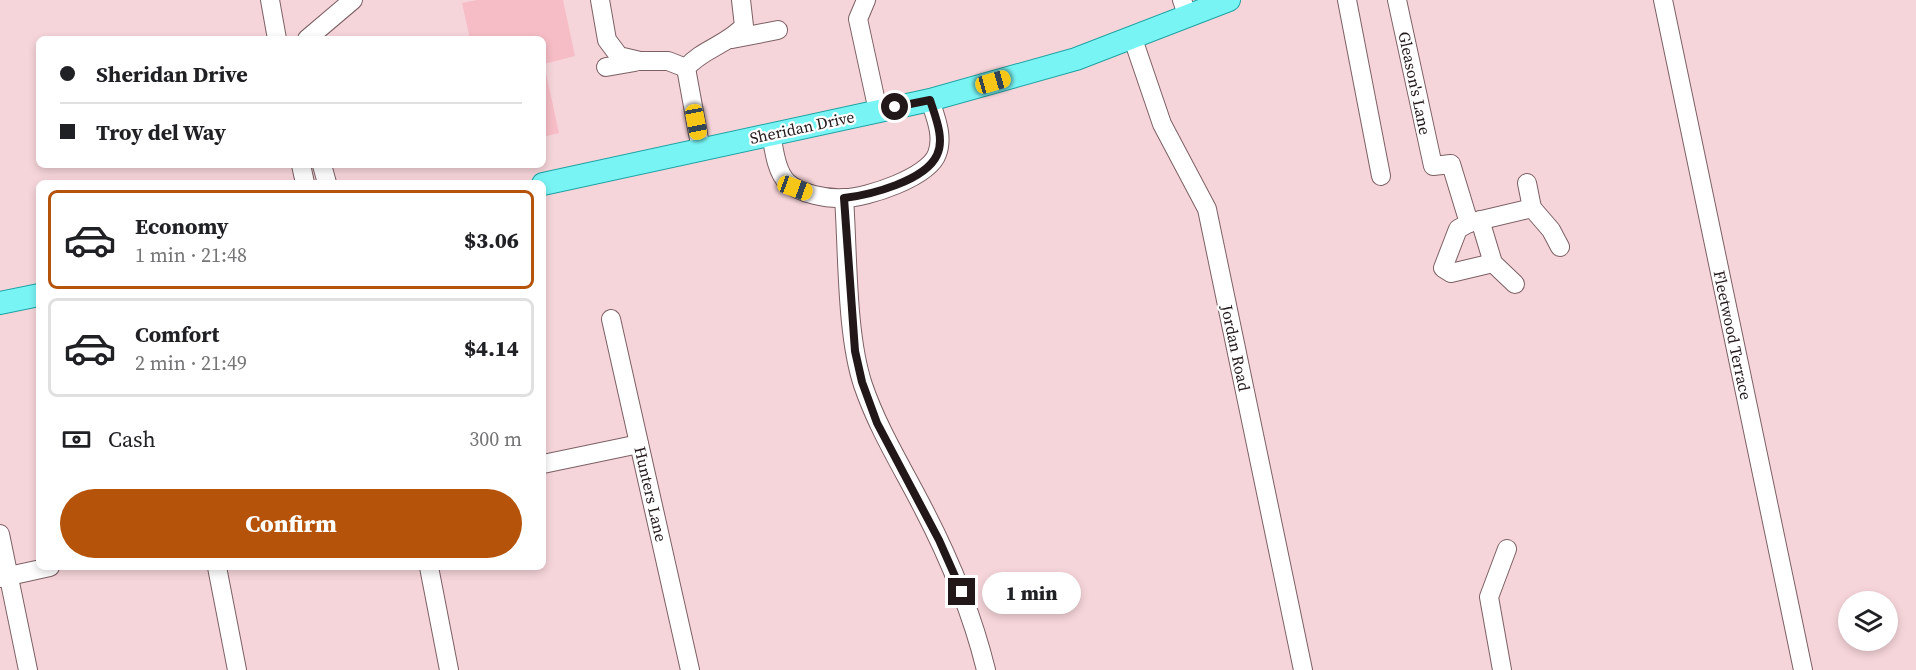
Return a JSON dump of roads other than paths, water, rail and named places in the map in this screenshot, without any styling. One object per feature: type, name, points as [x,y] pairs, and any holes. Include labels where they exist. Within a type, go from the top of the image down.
[{"type":"main road","name":"Sheridan Drive","points":[[546,183],[930,100],[1076,59],[1133,39],[1185,9],[1229,0]]},
{"type":"main road","points":[[0,303],[36,296]]},
{"type":"street","points":[[270,0],[276,36]]},
{"type":"street","points":[[311,36],[353,0]]},
{"type":"street","points":[[600,0],[607,40],[619,56],[640,61]]},
{"type":"street","points":[[732,39],[744,26],[741,0]]},
{"type":"street","points":[[866,0],[858,19],[878,111]]},
{"type":"street","points":[[1347,0],[1381,176]]},
{"type":"street","name":"Gleason's Lane","points":[[1397,0],[1433,166],[1451,164],[1474,221]]},
{"type":"street","name":"Fleetwood Terrace","points":[[1663,0],[1803,670]]},
{"type":"street","points":[[701,150],[686,68],[696,55],[732,39],[778,30]]},
{"type":"street","name":"Jordan Road","points":[[1133,39],[1162,124],[1207,209],[1303,670]]},
{"type":"street","points":[[606,68],[640,61],[668,61],[686,68]]},
{"type":"street","points":[[771,134],[778,166],[785,180],[811,193],[844,198],[877,192],[926,168],[937,155],[940,140],[930,100]]},
{"type":"street","points":[[1527,183],[1532,208],[1551,230],[1560,247]]},
{"type":"street","points":[[844,198],[855,351],[862,382],[877,423],[951,565],[978,636],[986,670]]},
{"type":"street","points":[[1492,263],[1451,273],[1443,268],[1458,229],[1474,221],[1532,208]]},
{"type":"street","points":[[1474,221],[1492,263],[1515,284]]},
{"type":"street","name":"Hunters Lane","points":[[611,319],[690,670]]},
{"type":"street","points":[[546,463],[639,444]]},
{"type":"street","points":[[0,534],[4,577],[28,670]]},
{"type":"street","points":[[1502,670],[1489,597],[1507,549]]},
{"type":"street","points":[[4,577],[36,570]]},
{"type":"street","points":[[218,570],[237,670]]},
{"type":"street","points":[[430,570],[449,670]]}]
